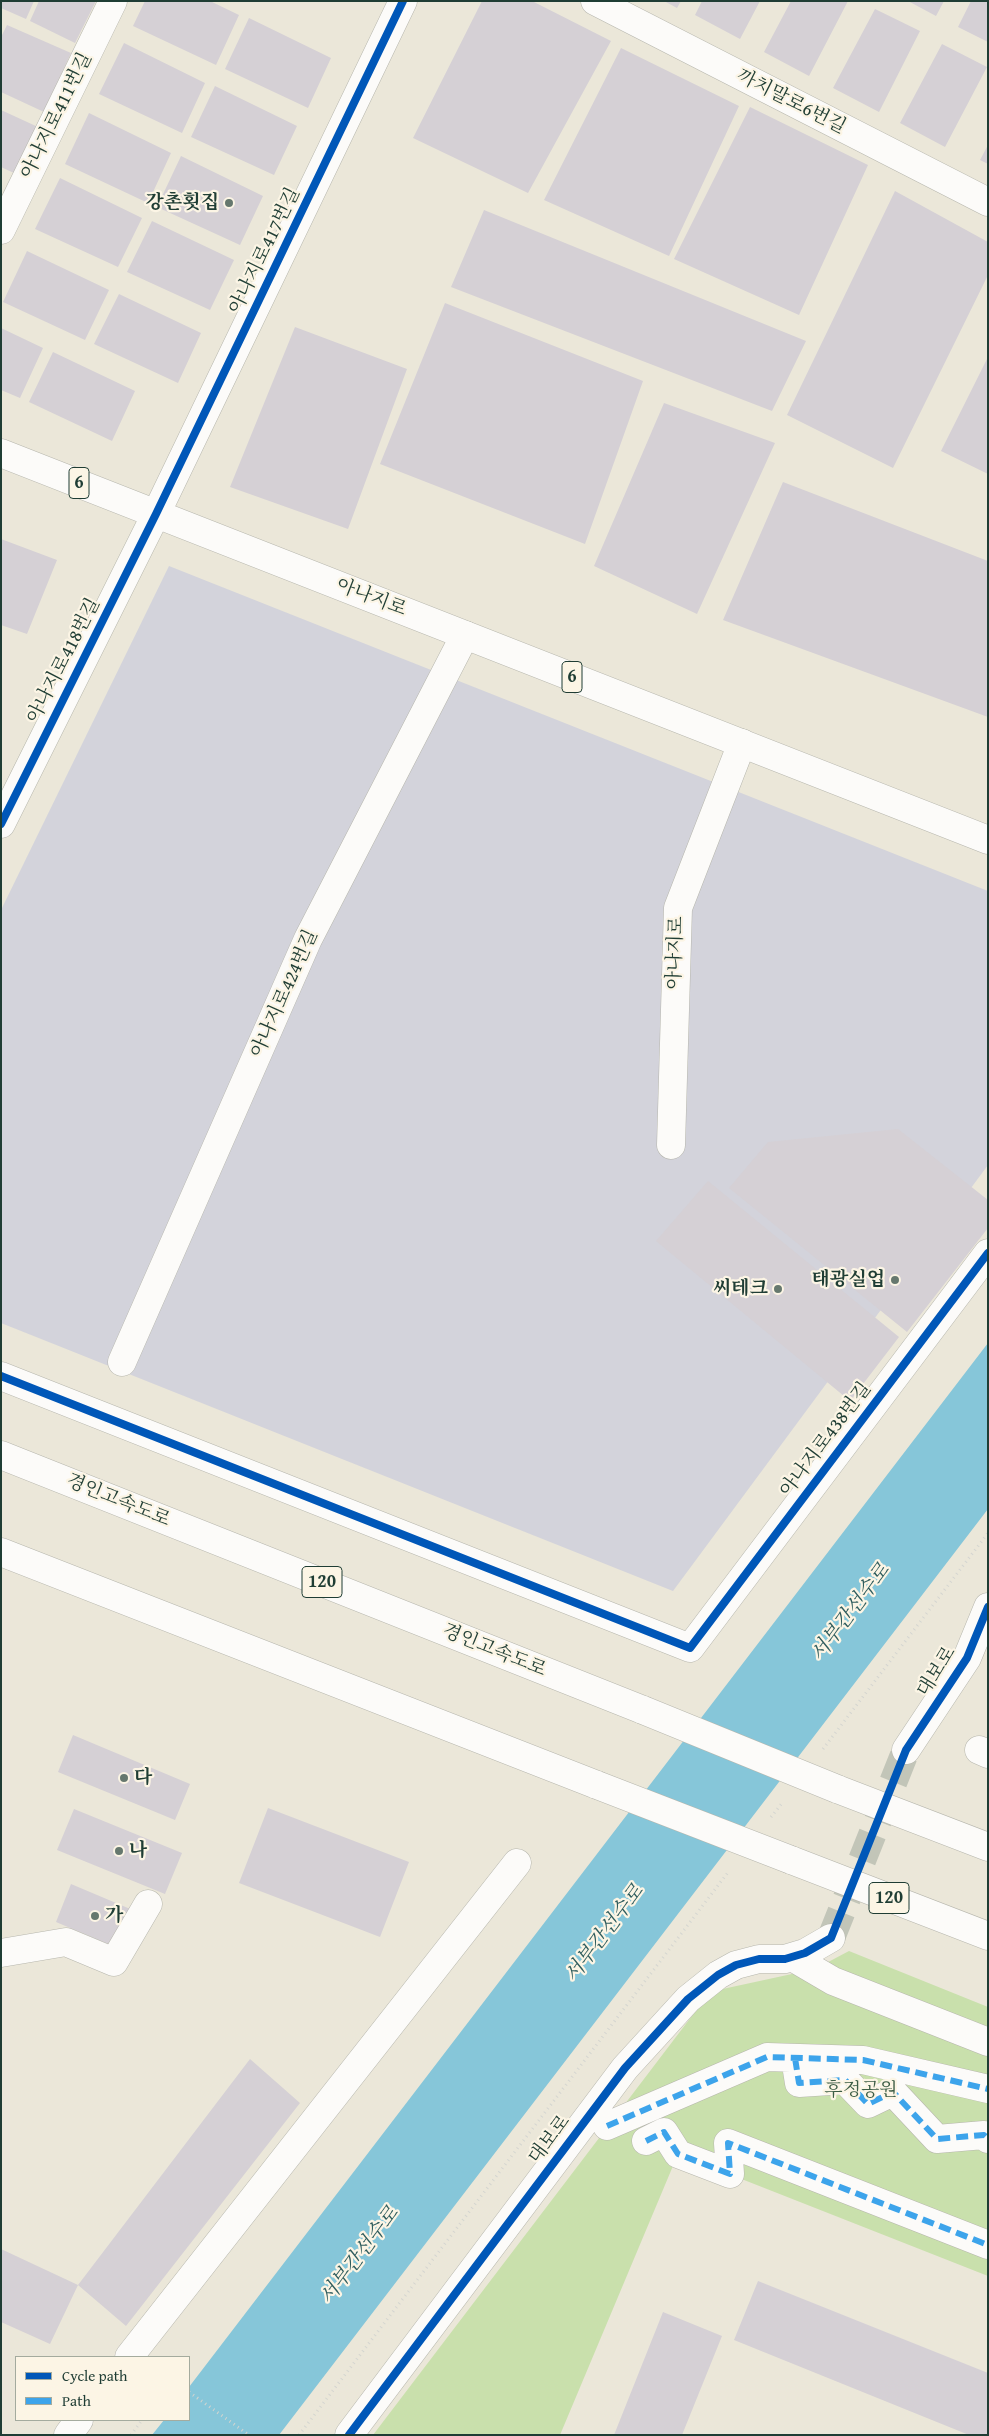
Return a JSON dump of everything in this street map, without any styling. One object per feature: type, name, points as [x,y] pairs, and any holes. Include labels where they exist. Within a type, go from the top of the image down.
[{"type":"main road","name":"아나지로411번길","points":[[1,230],[113,1]]},
{"type":"main road","name":"아나지로417번길","points":[[156,514],[403,1]]},
{"type":"main road","name":"까치말로6번길","points":[[595,1],[988,202]]},
{"type":"main road","name":"아나지로","points":[[1,453],[988,840]]},
{"type":"main road","name":"아나지로418번길","points":[[1,824],[156,514]]},
{"type":"main road","name":"아나지로424번길","points":[[122,1362],[308,939],[465,635]]},
{"type":"main road","name":"아나지로","points":[[671,1145],[678,908],[742,743]]},
{"type":"main road","name":"아나지로438번길","points":[[1,1376],[690,1648],[988,1253]]},
{"type":"main road","name":"경인고속도로","points":[[1,1455],[988,1847]]},
{"type":"main road","name":"120","points":[[1,1552],[988,1936]]},
{"type":"main road","name":"대보로","points":[[906,1750],[967,1658],[988,1606]]},
{"type":"main road","points":[[130,2356],[517,1863]]},
{"type":"main road","points":[[1,1953],[66,1942],[114,1962],[148,1904]]},
{"type":"main road","name":"대보로","points":[[350,2435],[625,2068],[688,1999],[718,1975],[736,1965],[759,1959],[785,1959],[831,1938]]},
{"type":"main road","points":[[792,1957],[833,1981],[988,2042]]},
{"type":"main road","points":[[607,2126],[766,2057],[863,2060],[988,2089]]},
{"type":"main road","points":[[795,2058],[799,2083],[845,2080],[868,2104],[894,2092],[937,2139],[984,2135],[988,2139]]},
{"type":"main road","points":[[646,2141],[664,2132],[678,2154],[730,2174],[728,2143],[988,2245]]},
{"type":"main road","points":[[68,2435],[79,2421]]},
{"type":"path","points":[[818,1755],[988,1533]]},
{"type":"path","points":[[770,1818],[788,1794]]},
{"type":"path","points":[[299,2435],[734,1865]]},
{"type":"path","points":[[190,2393],[249,2435]]},
{"type":"path","points":[[131,2435],[141,2421]]},
{"type":"shaded area","points":[[169,566],[988,891],[988,1165],[673,1591],[1,1323],[1,910]]},
{"type":"green space","name":"후정공원","points":[[849,1951],[988,2007],[988,2276],[678,2154],[560,2435],[373,2435],[698,2008],[718,1990],[815,1969]]},
{"type":"water","name":"서부간선수로","points":[[988,1343],[988,1509],[279,2435],[152,2435],[163,2421],[190,2421],[190,2386]]},
{"type":"building","points":[[1,1],[34,1],[26,19],[1,8]]},
{"type":"building","points":[[39,1],[96,1],[75,43],[30,21]]},
{"type":"building","points":[[145,1],[210,1],[239,15],[216,65],[133,26]]},
{"type":"building","points":[[482,1],[532,1],[611,41],[528,193],[413,138]]},
{"type":"building","points":[[664,1],[681,1],[677,8]]},
{"type":"building","points":[[702,1],[760,1],[740,39],[695,15]]},
{"type":"building","points":[[791,1],[848,1],[809,76],[764,52]]},
{"type":"building","points":[[908,1],[944,1],[936,16]]},
{"type":"building","points":[[971,1],[988,1],[988,42],[958,27]]},
{"type":"building","points":[[875,9],[920,31],[879,112],[833,88]]},
{"type":"building","points":[[249,18],[331,58],[308,108],[225,69]]},
{"type":"building","points":[[7,25],[71,53],[44,112],[1,92],[1,37]]},
{"type":"building","points":[[124,43],[205,83],[182,133],[99,94]]},
{"type":"building","points":[[942,44],[987,67],[945,147],[900,123]]},
{"type":"building","points":[[621,48],[739,106],[669,256],[544,200]]},
{"type":"building","points":[[215,86],[297,126],[274,175],[191,137]]},
{"type":"building","points":[[750,107],[868,165],[799,315],[674,259]]},
{"type":"building","points":[[1,110],[38,127],[16,174],[1,167]]},
{"type":"building","points":[[89,113],[171,153],[148,203],[65,164]]},
{"type":"building","points":[[988,145],[988,164],[980,160]]},
{"type":"building","points":[[181,156],[263,196],[240,245],[157,207]]},
{"type":"building","points":[[60,178],[142,218],[118,267],[35,229]]},
{"type":"building","points":[[895,191],[988,242],[988,275],[893,468],[787,415]]},
{"type":"building","points":[[484,210],[806,341],[772,411],[451,287]]},
{"type":"building","points":[[152,221],[234,260],[210,310],[127,272]]},
{"type":"building","points":[[27,251],[109,290],[85,340],[3,302]]},
{"type":"building","points":[[119,294],[201,333],[178,383],[94,344]]},
{"type":"building","points":[[445,303],[643,381],[585,544],[380,464]]},
{"type":"building","points":[[295,327],[407,369],[348,529],[230,487]]},
{"type":"building","points":[[1,328],[43,348],[20,398],[1,390]]},
{"type":"building","points":[[53,352],[135,391],[112,441],[29,402]]},
{"type":"building","points":[[988,357],[988,474],[941,451]]},
{"type":"building","points":[[664,403],[775,443],[697,614],[594,566]]},
{"type":"building","points":[[783,482],[988,561],[988,717],[723,620]]},
{"type":"building","points":[[1,539],[57,560],[27,634],[1,625]]},
{"type":"building","name":"태광실업","points":[[898,1129],[988,1200],[988,1228],[907,1332],[729,1188],[768,1142]]},
{"type":"building","name":"씨테크","points":[[708,1181],[899,1337],[850,1401],[656,1241]]},
{"type":"building","name":"다","points":[[73,1735],[190,1784],[175,1820],[58,1772]]},
{"type":"building","points":[[268,1808],[409,1862],[380,1937],[239,1883]]},
{"type":"building","name":"나","points":[[74,1809],[182,1853],[165,1894],[57,1850]]},
{"type":"building","name":"가","points":[[71,1884],[135,1911],[120,1949],[56,1922]]},
{"type":"building","points":[[250,2059],[300,2103],[126,2326],[78,2285]]},
{"type":"building","points":[[1,2249],[78,2285],[50,2344],[1,2322]]},
{"type":"building","points":[[758,2281],[988,2373],[988,2435],[969,2435],[734,2340]]},
{"type":"building","points":[[663,2312],[722,2336],[682,2435],[614,2435]]},
{"type":"tunnel","points":[[831,1938],[906,1750]]},
{"type":"marked path","points":[[607,2126],[767,2057],[863,2060],[988,2089]]},
{"type":"marked path","points":[[795,2058],[799,2083],[845,2080],[868,2104],[893,2092],[937,2139],[984,2135],[988,2139]]},
{"type":"marked path","points":[[646,2141],[664,2132],[678,2154],[730,2174],[728,2143],[988,2245]]},
{"type":"cycle path","points":[[1,824],[156,514],[403,1]]},
{"type":"cycle path","points":[[1,1376],[690,1648],[988,1253]]},
{"type":"cycle path","points":[[349,2435],[625,2068],[688,1999],[718,1975],[736,1965],[759,1959],[785,1959],[805,1953],[831,1938],[906,1750],[967,1658],[988,1607]]},
{"type":"place","name":"강촌횟집","points":[[229,203]]},
{"type":"place","name":"태광실업","points":[[895,1280]]},
{"type":"place","name":"씨테크","points":[[778,1289]]},
{"type":"place","name":"다","points":[[124,1778]]},
{"type":"place","name":"나","points":[[119,1851]]},
{"type":"place","name":"가","points":[[95,1916]]}]
